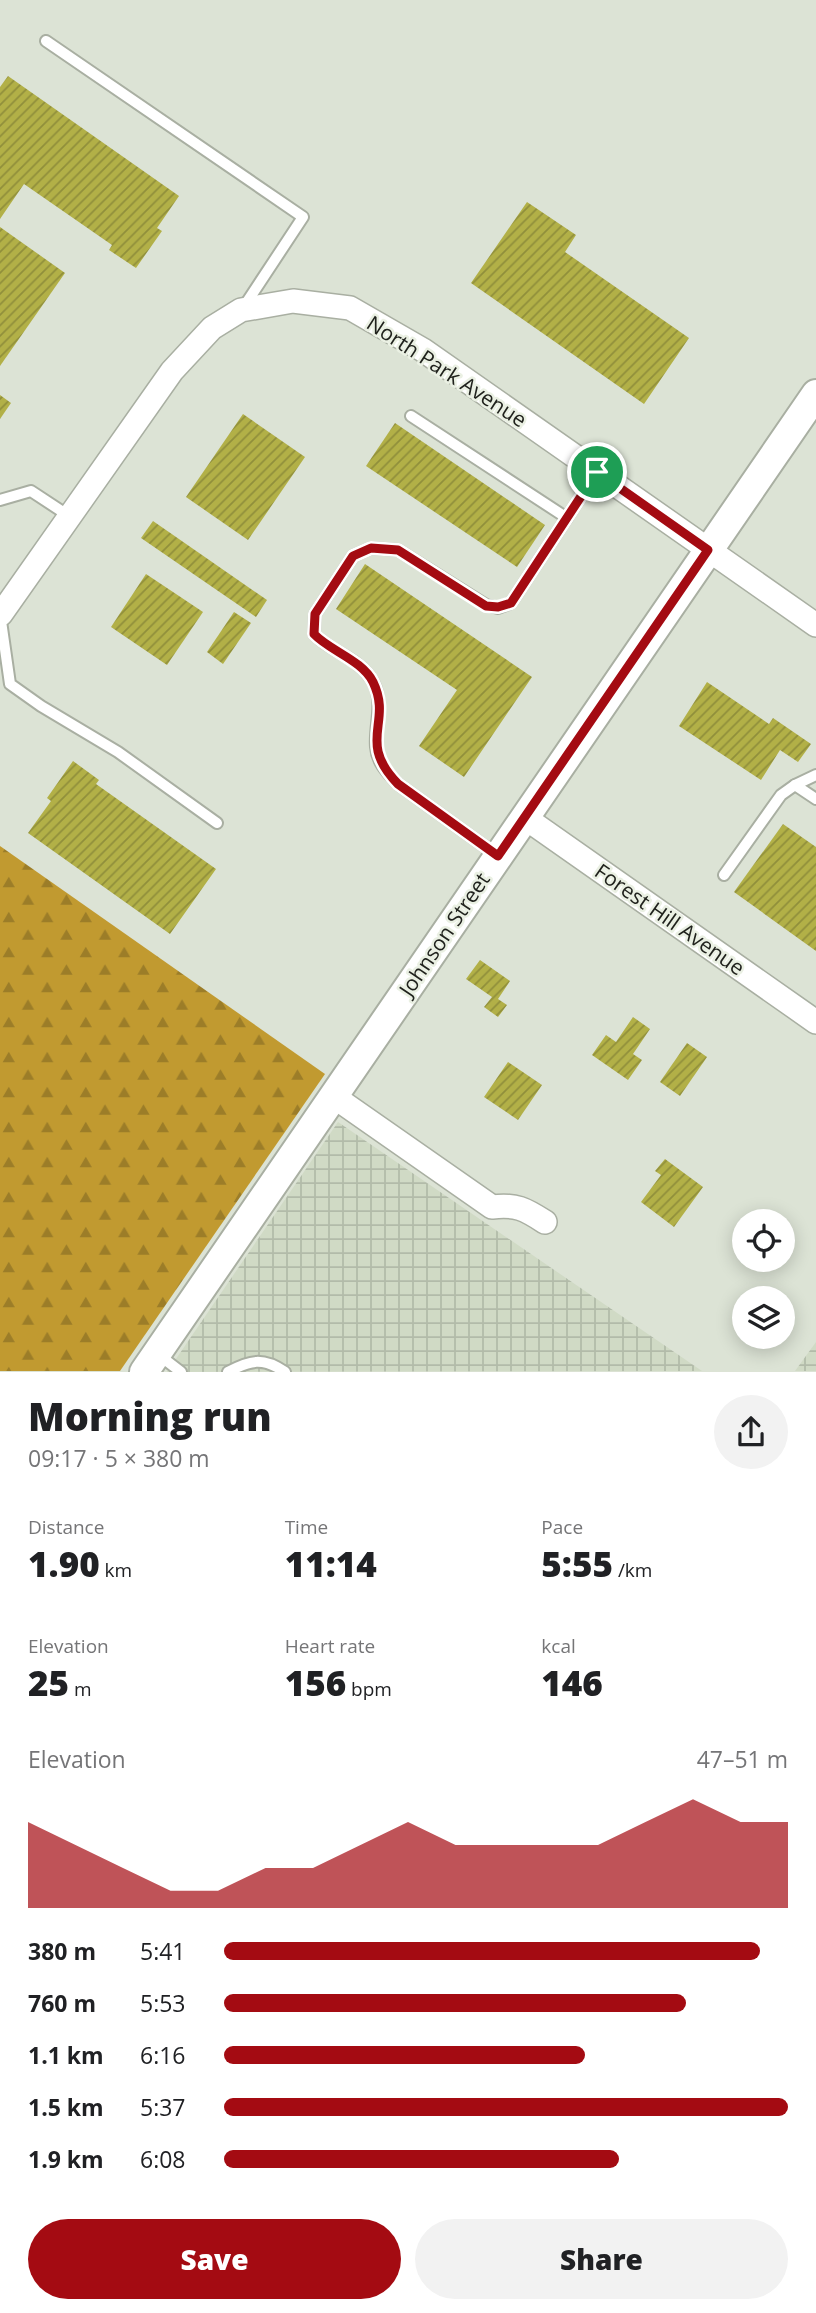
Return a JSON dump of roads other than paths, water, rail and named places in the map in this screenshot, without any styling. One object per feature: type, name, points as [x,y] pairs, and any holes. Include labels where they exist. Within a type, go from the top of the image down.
[{"type":"street","name":"North Park Avenue","points":[[0,614],[172,371],[212,328],[241,310],[293,302],[350,308],[423,350],[816,625]]},
{"type":"street","name":"Johnson Street","points":[[150,1362],[816,394]]},
{"type":"street","name":"Forest Hill Avenue","points":[[524,817],[816,1022]]},
{"type":"street","points":[[333,1096],[492,1207],[506,1205],[524,1208],[545,1222]]},
{"type":"lane","points":[[46,41],[303,217],[241,310]]},
{"type":"lane","points":[[411,415],[567,518]]},
{"type":"lane","points":[[498,856],[398,784],[384,770],[376,747],[379,700],[372,678],[321,641],[314,634],[313,620],[353,556],[371,548],[398,550],[486,606],[498,607],[511,603],[597,472]]},
{"type":"lane","points":[[0,500],[31,491],[69,516]]},
{"type":"lane","points":[[0,614],[10,684],[118,752],[217,823]]},
{"type":"lane","points":[[724,876],[781,795],[816,775]]},
{"type":"lane","points":[[795,785],[816,799]]},
{"type":"lane","points":[[228,1371],[249,1361],[273,1363],[285,1371]]},
{"type":"lane","points":[[150,1362],[181,1371]]}]
